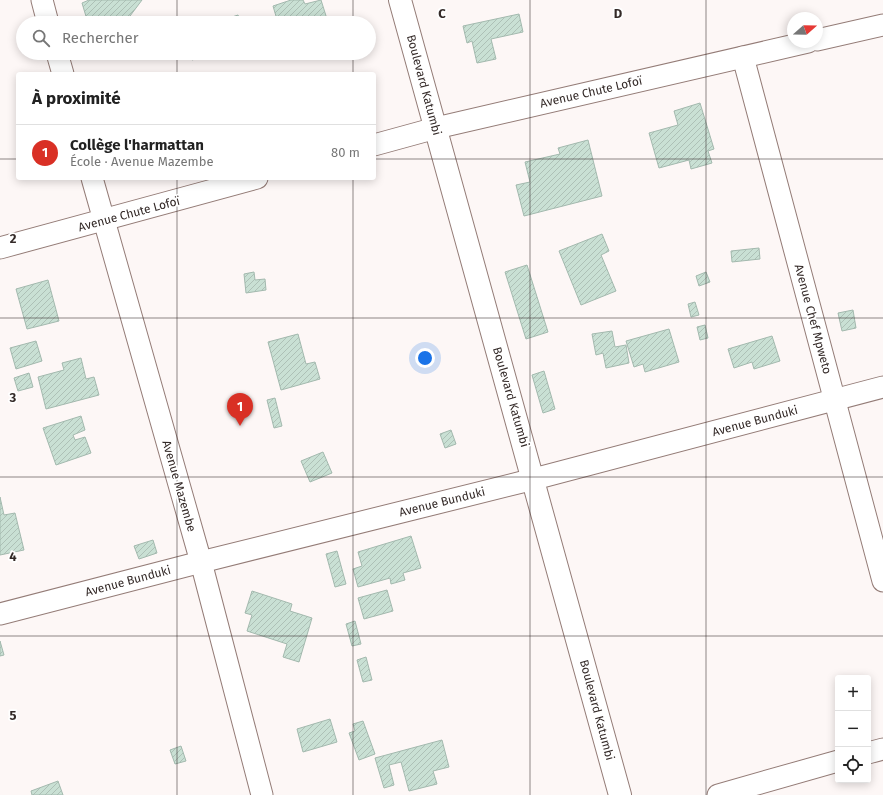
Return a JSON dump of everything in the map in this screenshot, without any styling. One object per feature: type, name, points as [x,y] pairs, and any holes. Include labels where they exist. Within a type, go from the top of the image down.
[{"type":"street","points":[[42,0],[46,16]]},
{"type":"street","name":"Boulevard Katumbi","points":[[400,0],[534,479],[620,795]]},
{"type":"street","points":[[823,39],[883,25]]},
{"type":"street","name":"Avenue Chute Lofoï","points":[[376,144],[436,128],[787,47]]},
{"type":"street","name":"Avenue Chef Mpweto","points":[[743,57],[883,580]]},
{"type":"street","points":[[59,60],[62,72]]},
{"type":"street","name":"Avenue Mazembe","points":[[93,180],[201,562],[262,795]]},
{"type":"street","name":"Avenue Chute Lofoï","points":[[0,248],[104,221],[250,180]]},
{"type":"street","name":"Avenue Bunduki","points":[[0,614],[534,479],[883,387]]},
{"type":"street","points":[[871,752],[883,749]]},
{"type":"street","points":[[718,795],[835,762]]},
{"type":"building","points":[[89,0],[142,0],[130,16],[86,16],[82,3]]},
{"type":"building","points":[[291,0],[303,0],[305,4],[321,0],[326,16],[276,16],[273,6]]},
{"type":"building","points":[[519,14],[523,32],[491,39],[496,59],[477,63],[472,41],[467,43],[463,26]]},
{"type":"building","points":[[700,103],[714,149],[708,151],[712,163],[691,169],[689,160],[659,168],[649,133],[678,125],[674,111]]},
{"type":"building","points":[[588,140],[602,196],[524,216],[516,185],[530,182],[525,162],[560,154],[558,148]]},
{"type":"building","points":[[602,234],[609,251],[601,255],[616,291],[581,305],[559,251]]},
{"type":"building","points":[[759,248],[760,259],[732,262],[731,251]]},
{"type":"building","points":[[527,265],[548,332],[526,339],[505,272]]},
{"type":"building","points":[[254,272],[255,280],[265,279],[266,290],[246,293],[244,274]]},
{"type":"building","points":[[706,272],[710,282],[699,286],[696,276]]},
{"type":"building","points":[[48,280],[59,321],[27,329],[16,289]]},
{"type":"building","points":[[695,302],[699,315],[691,317],[688,304]]},
{"type":"building","points":[[853,310],[856,328],[842,331],[838,313]]},
{"type":"building","points":[[705,325],[708,338],[700,340],[697,327]]},
{"type":"building","points":[[669,329],[679,362],[645,372],[643,364],[634,367],[626,341]]},
{"type":"building","points":[[612,331],[615,347],[626,345],[629,363],[606,368],[603,353],[596,355],[592,334]]},
{"type":"building","points":[[298,334],[306,364],[315,362],[320,379],[281,390],[268,342]]},
{"type":"building","points":[[772,336],[780,361],[754,369],[752,362],[734,368],[728,349]]},
{"type":"building","points":[[36,341],[42,361],[16,369],[10,348]]},
{"type":"building","points":[[81,358],[86,379],[94,377],[99,395],[46,409],[38,377],[64,370],[62,363]]},
{"type":"building","points":[[544,371],[555,409],[543,413],[532,375]]},
{"type":"building","points":[[29,373],[33,387],[18,391],[14,378]]},
{"type":"building","points":[[275,398],[282,426],[274,428],[267,400]]},
{"type":"building","points":[[81,416],[85,430],[73,435],[75,440],[85,437],[91,453],[56,465],[43,428]]},
{"type":"building","points":[[451,430],[456,444],[445,448],[440,434]]},
{"type":"building","points":[[323,452],[332,473],[310,482],[301,461]]},
{"type":"building","points":[[0,497],[4,515],[15,513],[24,550],[0,555]]},
{"type":"building","points":[[411,536],[421,568],[403,573],[405,580],[391,584],[390,578],[358,587],[353,569],[362,566],[358,552]]},
{"type":"building","points":[[153,540],[157,553],[139,559],[134,546]]},
{"type":"building","points":[[337,551],[346,584],[335,587],[326,554]]},
{"type":"building","points":[[387,590],[393,611],[364,619],[358,598]]},
{"type":"building","points":[[252,591],[292,604],[290,611],[312,618],[299,662],[283,657],[287,644],[247,631],[252,615],[245,613]]},
{"type":"building","points":[[355,621],[361,644],[352,646],[346,624]]},
{"type":"building","points":[[0,641],[4,655],[0,656]]},
{"type":"building","points":[[366,657],[372,680],[363,682],[357,660]]},
{"type":"building","points":[[330,719],[337,742],[303,752],[297,729]]},
{"type":"building","points":[[363,721],[375,754],[359,760],[349,733],[355,731],[353,724]]},
{"type":"building","points":[[442,740],[449,767],[433,771],[437,784],[409,791],[401,762],[389,765],[394,785],[384,788],[375,758]]},
{"type":"building","points":[[181,746],[186,761],[175,764],[170,750]]},
{"type":"building","points":[[58,781],[63,795],[32,795],[31,791]]},
{"type":"place","name":"Collège l'harmattan","points":[[240,426]]}]
